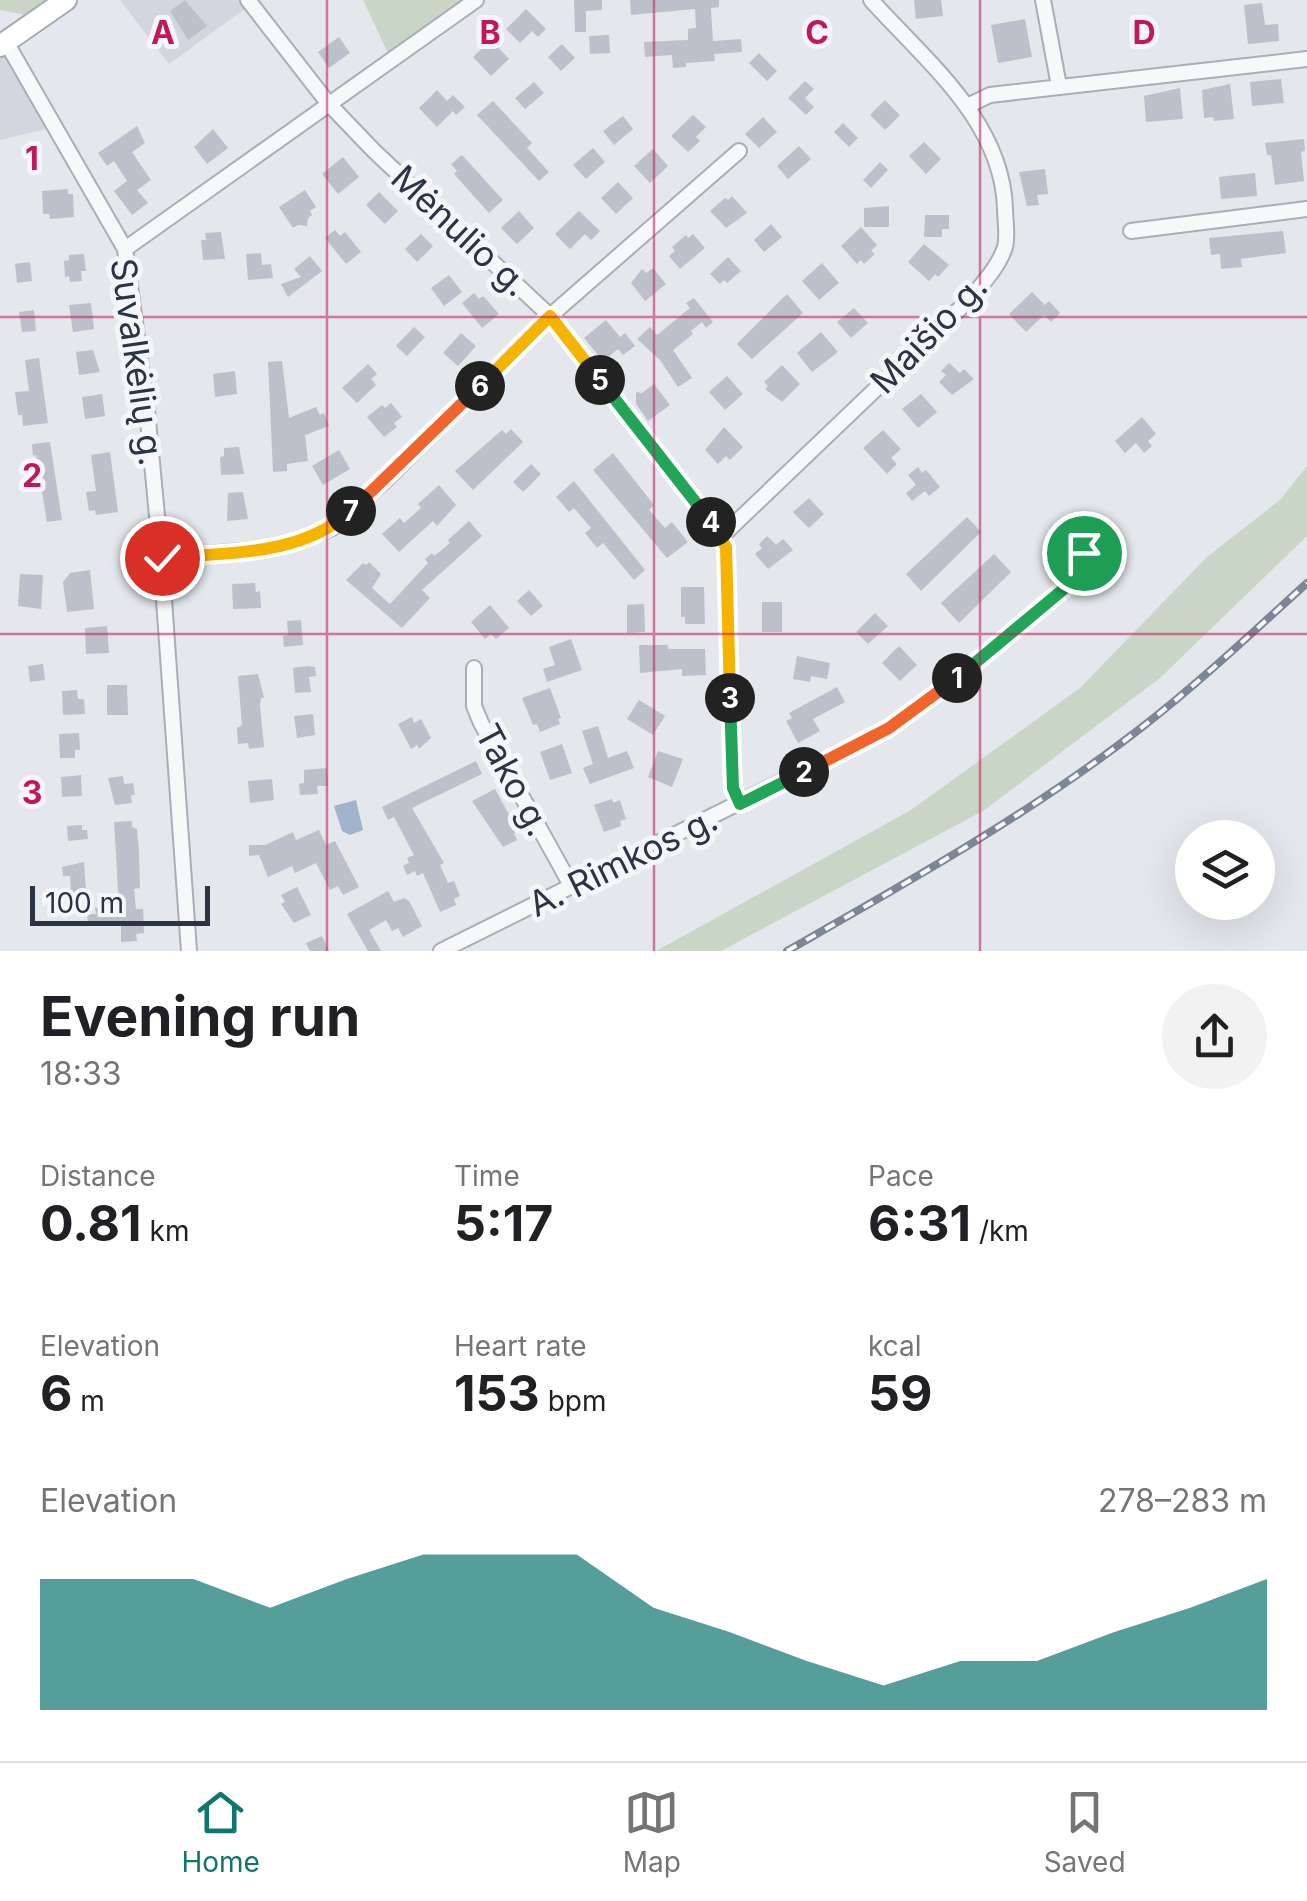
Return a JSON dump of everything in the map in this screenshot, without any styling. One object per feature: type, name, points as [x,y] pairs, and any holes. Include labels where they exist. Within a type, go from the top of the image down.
[{"type":"main road","points":[[3,44],[66,0]]},
{"type":"street","name":"Mėnulio g.","points":[[248,0],[328,103],[550,316],[722,536]]},
{"type":"street","points":[[125,249],[476,0]]},
{"type":"street","name":"Maišio g.","points":[[722,536],[971,298],[1004,248],[1004,191],[996,155],[984,130],[872,0]]},
{"type":"street","points":[[1043,0],[1058,86]]},
{"type":"street","name":"Suvalkėlių g.","points":[[3,44],[125,249],[162,558],[189,951]]},
{"type":"street","points":[[967,106],[990,95],[1307,60]]},
{"type":"street","points":[[162,558],[266,549],[332,528],[388,478],[550,316],[739,151]]},
{"type":"street","points":[[1131,231],[1307,208]]},
{"type":"street","points":[[722,536],[726,547],[733,788],[740,804]]},
{"type":"street","name":"A. Rimkos g.","points":[[441,951],[889,728],[973,666],[1065,588],[1084,553]]},
{"type":"street","name":"Tako g.","points":[[474,668],[474,706],[480,723],[572,887]]},
{"type":"shaded area","points":[[120,0],[240,0],[246,8],[169,64]]},
{"type":"shaded area","points":[[16,48],[64,125],[0,140],[0,58]]},
{"type":"green space","points":[[0,0],[51,0],[25,15],[0,10]]},
{"type":"green space","points":[[363,0],[464,0],[388,53]]},
{"type":"green space","points":[[1307,466],[1307,536],[1160,678],[983,811],[721,951],[656,951],[911,810],[1080,688],[1207,557],[1280,500]]},
{"type":"water","points":[[356,800],[363,830],[350,835],[342,831],[334,806]]},
{"type":"building","points":[[185,0],[207,26],[188,40],[170,11]]},
{"type":"building","points":[[574,0],[602,0],[602,10],[586,11],[586,32],[575,32]]},
{"type":"building","points":[[630,0],[719,0],[719,7],[711,8],[713,41],[741,39],[742,52],[714,54],[715,61],[673,68],[672,55],[645,57],[644,42],[688,40],[688,29],[696,28],[695,9],[631,15]]},
{"type":"building","points":[[914,0],[941,0],[943,16],[916,19]]},
{"type":"building","points":[[1262,3],[1265,25],[1278,24],[1279,41],[1248,44],[1244,5]]},
{"type":"building","points":[[526,9],[546,29],[538,37],[532,31],[520,43],[506,29]]},
{"type":"building","points":[[1025,19],[1032,57],[998,63],[991,25]]},
{"type":"building","points":[[609,35],[610,53],[590,54],[589,36]]},
{"type":"building","points":[[339,37],[350,53],[329,68],[318,52]]},
{"type":"building","points":[[491,40],[509,59],[491,76],[473,57]]},
{"type":"building","points":[[562,44],[575,58],[561,71],[548,57]]},
{"type":"building","points":[[759,53],[777,71],[767,81],[749,63]]},
{"type":"building","points":[[1281,79],[1284,103],[1252,106],[1250,82]]},
{"type":"building","points":[[805,81],[814,89],[805,98],[814,107],[806,115],[788,98]]},
{"type":"building","points":[[534,82],[544,93],[525,109],[515,98]]},
{"type":"building","points":[[1230,84],[1234,119],[1204,118],[1202,90]]},
{"type":"building","points":[[1180,88],[1183,119],[1146,122],[1144,96]]},
{"type":"building","points":[[437,90],[447,101],[453,95],[465,107],[456,115],[453,111],[437,127],[419,108]]},
{"type":"building","points":[[885,100],[900,115],[885,130],[870,115]]},
{"type":"building","points":[[493,101],[532,143],[527,148],[549,172],[539,181],[477,115]]},
{"type":"building","points":[[693,115],[706,127],[696,137],[700,141],[688,152],[671,136]]},
{"type":"building","points":[[623,116],[633,129],[614,145],[603,131]]},
{"type":"building","points":[[763,117],[777,132],[759,148],[745,134]]},
{"type":"building","points":[[843,123],[858,138],[849,147],[834,132]]},
{"type":"building","points":[[137,126],[145,143],[132,152],[151,180],[137,190],[148,203],[132,215],[114,191],[127,181],[114,161],[107,166],[98,153]]},
{"type":"building","points":[[213,129],[228,148],[207,164],[194,147]]},
{"type":"building","points":[[1304,139],[1304,181],[1275,185],[1271,155],[1267,155],[1265,143]]},
{"type":"building","points":[[924,142],[941,159],[926,174],[909,156]]},
{"type":"building","points":[[799,146],[811,159],[788,179],[777,166]]},
{"type":"building","points":[[593,148],[605,162],[586,179],[573,165]]},
{"type":"building","points":[[653,149],[668,166],[650,183],[634,166]]},
{"type":"building","points":[[462,155],[503,200],[489,213],[454,174],[457,171],[451,164]]},
{"type":"building","points":[[343,157],[359,177],[338,194],[322,174]]},
{"type":"building","points":[[880,162],[888,170],[871,188],[863,180]]},
{"type":"building","points":[[1045,169],[1048,194],[1037,195],[1039,205],[1027,206],[1019,172]]},
{"type":"building","points":[[1255,173],[1257,196],[1221,199],[1219,177]]},
{"type":"building","points":[[618,182],[633,198],[616,214],[601,198]]},
{"type":"building","points":[[68,189],[68,194],[73,194],[74,217],[50,219],[49,214],[43,214],[42,191]]},
{"type":"building","points":[[305,190],[316,207],[310,211],[307,226],[293,228],[279,207]]},
{"type":"building","points":[[379,192],[398,211],[385,224],[366,205]]},
{"type":"building","points":[[732,196],[747,213],[726,228],[710,211]]},
{"type":"building","points":[[889,206],[889,227],[864,227],[864,208]]},
{"type":"building","points":[[519,211],[534,228],[517,244],[501,228]]},
{"type":"building","points":[[579,211],[600,231],[591,240],[585,234],[570,249],[555,234]]},
{"type":"building","points":[[925,215],[949,215],[949,229],[942,229],[942,237],[924,237]]},
{"type":"building","points":[[771,224],[782,237],[764,252],[754,240]]},
{"type":"building","points":[[861,227],[877,245],[871,251],[875,254],[864,264],[861,260],[857,264],[841,246]]},
{"type":"building","points":[[335,230],[340,236],[345,232],[361,252],[346,264],[325,238]]},
{"type":"building","points":[[1283,231],[1286,253],[1241,259],[1242,267],[1221,269],[1220,254],[1211,255],[1209,238]]},
{"type":"building","points":[[221,232],[225,259],[203,260],[201,240],[206,240],[205,233]]},
{"type":"building","points":[[421,234],[433,246],[417,262],[405,249]]},
{"type":"building","points":[[693,234],[705,248],[680,269],[669,256],[675,251],[672,247]]},
{"type":"building","points":[[924,244],[949,265],[929,281],[908,262]]},
{"type":"building","points":[[261,253],[262,265],[271,264],[273,278],[248,280],[246,254]]},
{"type":"building","points":[[84,254],[86,271],[81,271],[82,281],[70,282],[69,276],[65,277],[64,261],[69,260],[69,255]]},
{"type":"building","points":[[310,256],[322,271],[288,297],[281,284],[301,277],[294,269]]},
{"type":"building","points":[[728,257],[741,271],[720,284],[710,274]]},
{"type":"building","points":[[30,262],[32,281],[17,283],[15,264]]},
{"type":"building","points":[[822,263],[839,283],[819,300],[802,281]]},
{"type":"building","points":[[653,268],[666,284],[645,301],[631,283],[642,269],[646,273]]},
{"type":"building","points":[[449,275],[462,292],[444,306],[431,288]]},
{"type":"building","points":[[1032,292],[1060,313],[1051,322],[1044,315],[1026,332],[1009,314]]},
{"type":"building","points":[[474,293],[479,299],[483,296],[499,314],[482,328],[462,303]]},
{"type":"building","points":[[787,294],[803,313],[752,359],[737,344]]},
{"type":"building","points":[[694,298],[713,322],[706,328],[702,322],[673,350],[692,378],[678,387],[660,360],[637,339],[650,327],[657,335],[690,308],[686,303]]},
{"type":"building","points":[[91,303],[94,329],[73,332],[69,305]]},
{"type":"building","points":[[854,308],[868,323],[851,338],[837,322]]},
{"type":"building","points":[[34,310],[36,331],[22,332],[19,312]]},
{"type":"building","points":[[606,320],[620,337],[625,333],[635,346],[623,355],[618,349],[603,361],[584,338]]},
{"type":"building","points":[[414,327],[425,337],[407,356],[396,346]]},
{"type":"building","points":[[821,332],[838,352],[812,372],[797,353]]},
{"type":"building","points":[[461,333],[476,346],[458,366],[443,353]]},
{"type":"building","points":[[93,350],[100,372],[79,375],[76,352]]},
{"type":"building","points":[[39,358],[48,423],[23,426],[15,392],[29,391],[25,360]]},
{"type":"building","points":[[282,361],[289,418],[316,407],[320,415],[324,413],[329,426],[305,435],[308,461],[287,464],[287,471],[273,472],[268,362]]},
{"type":"building","points":[[949,363],[960,373],[964,369],[974,379],[952,395],[939,382],[946,375],[941,371]]},
{"type":"building","points":[[368,364],[377,374],[371,379],[376,385],[357,403],[342,388]]},
{"type":"building","points":[[782,365],[800,384],[782,402],[765,389],[768,386],[764,382]]},
{"type":"building","points":[[235,371],[237,394],[215,397],[213,374]]},
{"type":"building","points":[[727,376],[743,394],[725,410],[709,392]]},
{"type":"building","points":[[654,384],[670,405],[648,421],[636,404],[636,392],[642,393]]},
{"type":"building","points":[[102,394],[105,416],[85,419],[82,397]]},
{"type":"building","points":[[921,394],[937,412],[918,428],[902,409]]},
{"type":"building","points":[[391,403],[402,417],[384,437],[367,417]]},
{"type":"building","points":[[1142,417],[1156,434],[1148,441],[1152,446],[1144,453],[1136,443],[1125,453],[1115,441]]},
{"type":"building","points":[[724,427],[743,447],[730,460],[726,456],[718,464],[705,450]]},
{"type":"building","points":[[511,429],[523,442],[473,490],[455,471],[502,430],[506,434]]},
{"type":"building","points":[[883,430],[901,449],[891,458],[897,464],[887,474],[863,448]]},
{"type":"building","points":[[50,442],[62,520],[47,522],[32,444]]},
{"type":"building","points":[[239,447],[244,474],[221,475],[224,448]]},
{"type":"building","points":[[339,450],[350,469],[323,485],[312,466]]},
{"type":"building","points":[[110,452],[118,512],[96,515],[95,510],[89,511],[86,492],[96,491],[91,455]]},
{"type":"building","points":[[613,453],[654,505],[649,510],[665,528],[672,522],[688,542],[667,558],[593,470]]},
{"type":"building","points":[[531,464],[541,474],[523,492],[513,482]]},
{"type":"building","points":[[918,467],[922,473],[926,470],[940,487],[929,496],[925,491],[912,501],[906,493],[916,485],[908,475]]},
{"type":"building","points":[[574,481],[645,570],[634,580],[603,543],[597,548],[585,533],[591,528],[574,508],[569,512],[556,497]]},
{"type":"building","points":[[439,485],[456,505],[437,526],[433,521],[399,552],[382,534],[400,518],[404,523]]},
{"type":"building","points":[[243,492],[248,519],[227,521],[228,493]]},
{"type":"building","points":[[809,498],[824,514],[809,528],[793,512]]},
{"type":"building","points":[[967,517],[981,532],[921,591],[906,574]]},
{"type":"building","points":[[469,521],[482,536],[422,590],[430,598],[402,628],[346,580],[369,562],[381,574],[372,588],[390,604],[428,563],[425,559],[450,543],[448,540]]},
{"type":"building","points":[[767,536],[776,545],[783,539],[793,550],[768,569],[755,554]]},
{"type":"building","points":[[994,554],[1011,572],[959,623],[941,603]]},
{"type":"building","points":[[90,570],[94,609],[67,612],[63,582],[70,573]]},
{"type":"building","points":[[20,574],[43,575],[41,609],[18,606]]},
{"type":"building","points":[[255,583],[261,608],[233,609],[232,584]]},
{"type":"building","points":[[681,587],[704,587],[705,624],[685,624],[685,617],[681,617]]},
{"type":"building","points":[[529,590],[543,606],[531,616],[517,601]]},
{"type":"building","points":[[762,602],[782,602],[782,632],[762,632]]},
{"type":"building","points":[[644,604],[645,632],[627,633],[627,605]]},
{"type":"building","points":[[490,605],[509,628],[496,639],[491,634],[485,639],[471,622]]},
{"type":"building","points":[[875,613],[888,626],[868,644],[856,632]]},
{"type":"building","points":[[301,620],[303,645],[284,647],[287,621]]},
{"type":"building","points":[[107,626],[109,653],[86,654],[85,628]]},
{"type":"building","points":[[571,639],[582,670],[547,682],[543,669],[555,665],[549,647]]},
{"type":"building","points":[[639,645],[705,649],[706,675],[682,676],[682,669],[640,673]]},
{"type":"building","points":[[899,646],[917,665],[900,681],[882,663]]},
{"type":"building","points":[[797,656],[830,663],[827,679],[793,679]]},
{"type":"building","points":[[43,664],[45,680],[30,682],[28,666]]},
{"type":"building","points":[[315,667],[316,676],[309,677],[311,692],[295,693],[293,668]]},
{"type":"building","points":[[258,674],[264,698],[260,706],[264,747],[249,749],[248,743],[238,744],[237,728],[242,725],[238,676]]},
{"type":"building","points":[[107,685],[127,685],[128,715],[107,715]]},
{"type":"building","points":[[837,687],[845,702],[813,719],[820,731],[798,743],[786,721],[792,718],[789,713]]},
{"type":"building","points":[[550,688],[560,724],[540,732],[522,698]]},
{"type":"building","points":[[77,690],[78,699],[84,699],[85,714],[63,715],[62,691]]},
{"type":"building","points":[[639,700],[665,716],[653,735],[627,719]]},
{"type":"building","points":[[313,714],[315,735],[297,738],[294,716]]},
{"type":"building","points":[[412,717],[414,723],[421,719],[431,738],[419,749],[417,745],[411,749],[398,724]]},
{"type":"building","points":[[598,726],[608,758],[627,751],[634,768],[590,784],[583,768],[593,764],[582,731]]},
{"type":"building","points":[[79,733],[80,750],[75,750],[75,758],[60,758],[59,734]]},
{"type":"building","points":[[562,744],[572,773],[550,780],[540,752]]},
{"type":"building","points":[[658,751],[683,759],[672,787],[648,777]]},
{"type":"building","points":[[476,761],[482,774],[412,808],[444,863],[440,865],[448,883],[454,881],[460,896],[454,899],[456,905],[440,912],[423,873],[407,875],[403,866],[414,855],[394,817],[388,820],[382,807]]},
{"type":"building","points":[[327,768],[328,786],[317,786],[318,794],[300,795],[304,770]]},
{"type":"building","points":[[81,775],[82,796],[62,797],[61,777]]},
{"type":"building","points":[[123,776],[124,784],[133,783],[135,795],[131,795],[132,803],[115,805],[108,778]]},
{"type":"building","points":[[272,779],[274,800],[250,803],[248,781]]},
{"type":"building","points":[[495,789],[518,831],[514,833],[517,840],[503,847],[472,801]]},
{"type":"building","points":[[612,799],[613,803],[620,800],[626,819],[620,821],[621,826],[604,832],[594,805]]},
{"type":"building","points":[[132,821],[132,827],[137,829],[139,852],[140,888],[134,889],[136,909],[143,909],[144,933],[136,934],[137,941],[121,942],[121,922],[88,924],[87,914],[96,914],[95,908],[119,906],[114,822]]},
{"type":"building","points":[[82,825],[88,839],[68,841],[67,826]]},
{"type":"building","points":[[319,830],[326,845],[335,841],[359,887],[343,895],[338,886],[330,890],[316,863],[295,873],[292,866],[268,877],[259,855],[249,856],[249,845],[265,845],[293,832],[296,840]]},
{"type":"building","points":[[84,862],[86,892],[71,894],[70,876],[63,876],[62,867]]},
{"type":"building","points":[[297,887],[311,915],[294,923],[281,904],[285,902],[281,895]]},
{"type":"building","points":[[388,891],[394,902],[404,898],[409,901],[422,926],[403,937],[398,928],[392,931],[386,920],[369,930],[381,951],[368,951],[347,914]]},
{"type":"building","points":[[322,936],[329,951],[310,951],[306,943]]},
{"type":"railway","points":[[787,951],[968,846],[1099,759],[1184,693],[1307,583]]},
{"type":"route","points":[[162,558],[266,549],[332,528],[388,478],[550,316],[722,536],[726,547],[733,788],[740,804],[889,728],[973,666],[1065,588],[1084,553]]}]
